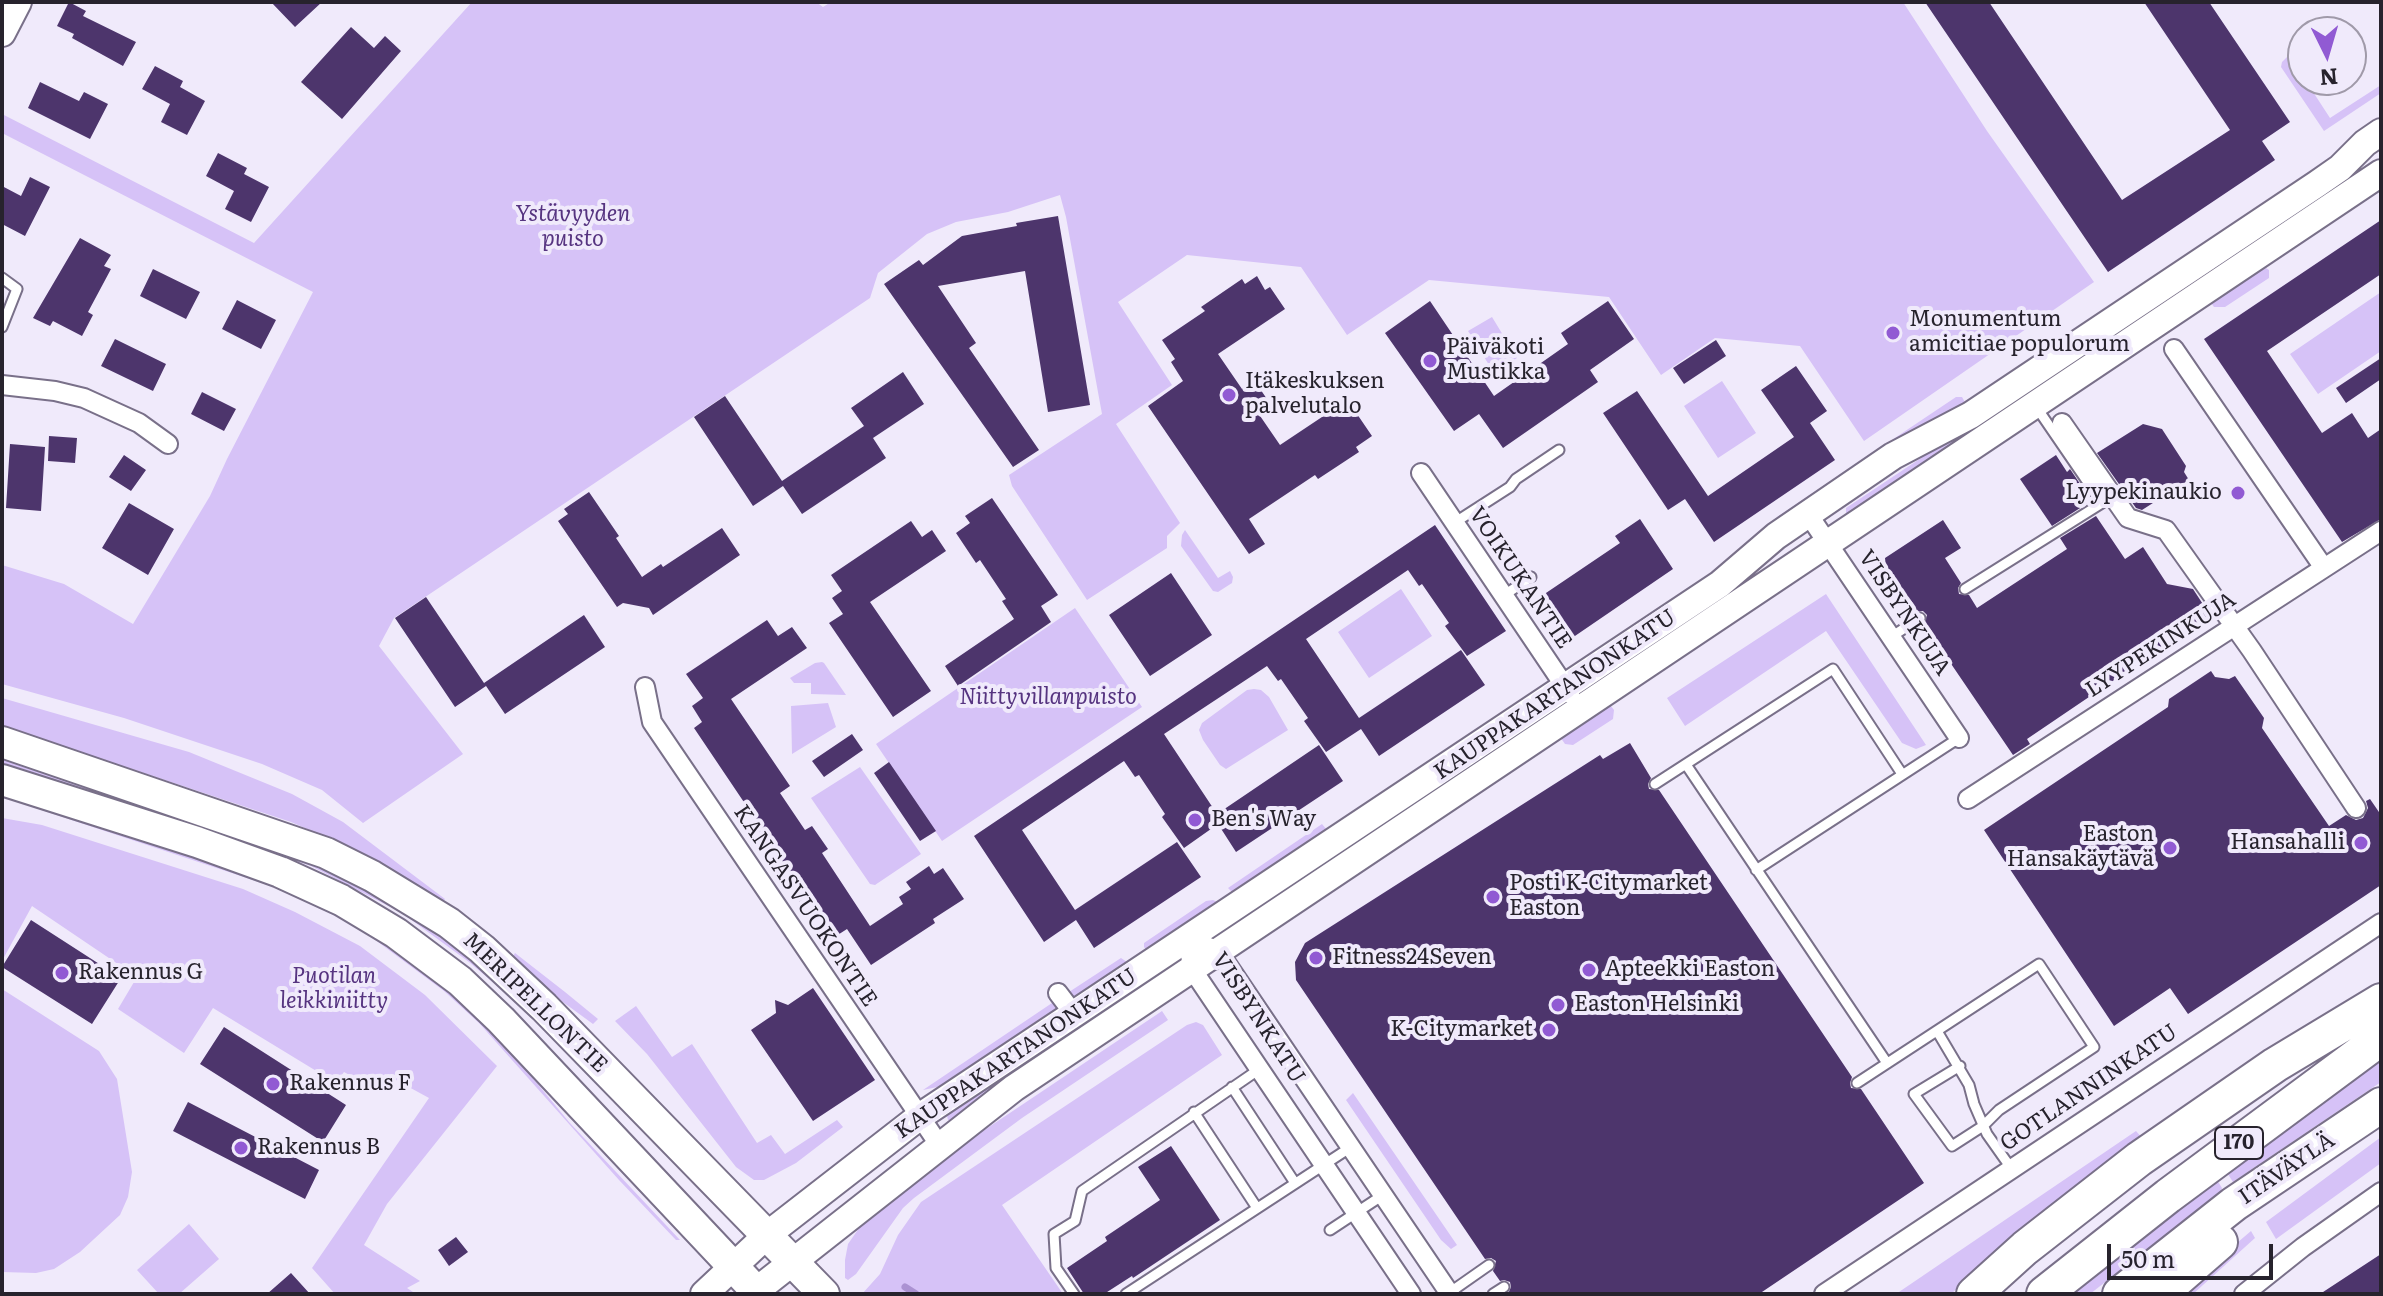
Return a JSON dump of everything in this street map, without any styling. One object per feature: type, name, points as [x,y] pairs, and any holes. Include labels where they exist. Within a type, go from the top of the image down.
[{"type":"highway","points":[[1974,1294],[2025,1248],[2139,1159],[2275,1065],[2381,1001]]},
{"type":"highway","name":"170","points":[[2044,1294],[2168,1196],[2381,1038]]},
{"type":"highway","points":[[2160,1294],[2381,1107]]},
{"type":"highway","name":"ITÄVÄYLÄ","points":[[2120,1294],[2234,1204],[2381,1107]]},
{"type":"main road","points":[[2,33],[18,2]]},
{"type":"main road","name":"KAUPPAKARTANONKATU","points":[[704,1294],[767,1235],[1066,1003],[1188,938],[1720,584],[1755,552],[1893,456],[1971,415],[2317,184],[2381,132]]},
{"type":"main road","name":"KAUPPAKARTANONKATU","points":[[755,1293],[1014,1088],[2381,173]]},
{"type":"main road","name":"MERIPELLONTIE","points":[[2,742],[315,848],[372,876],[449,923],[514,977],[824,1294]]},
{"type":"main road","name":"MERIPELLONTIE","points":[[2,780],[280,872],[341,900],[396,933],[460,981],[501,1020],[755,1293]]},
{"type":"street","points":[[2174,349],[2324,568]]},
{"type":"street","points":[[2,385],[84,398],[139,423],[168,444]]},
{"type":"street","points":[[2062,423],[2128,518],[2166,530],[2252,651],[2356,808]]},
{"type":"street","name":"VOIKUKANTIE","points":[[1421,473],[1580,710]]},
{"type":"street","name":"VISBYNKUJA","points":[[1808,514],[1959,738]]},
{"type":"street","name":"LYYPEKINKUJA","points":[[1968,799],[2381,531]]},
{"type":"street","name":"KANGASVUOKONTIE","points":[[645,687],[652,722],[940,1146]]},
{"type":"street","name":"GOTLANNINKATU","points":[[1824,1294],[2381,923]]},
{"type":"street","name":"VISBYNKATU","points":[[1188,938],[1218,951],[1448,1293]]},
{"type":"street","name":"VISBYNKATU","points":[[1188,938],[1192,969],[1411,1294]]},
{"type":"street","points":[[2244,1294],[2303,1247],[2381,1192]]},
{"type":"lane","points":[[2,278],[17,289],[2,327]]},
{"type":"lane","points":[[1965,589],[2102,503],[2034,404]]},
{"type":"lane","points":[[1454,523],[1510,487],[1516,479],[1559,450]]},
{"type":"lane","points":[[1503,596],[1531,577]]},
{"type":"lane","points":[[1891,637],[1920,618]]},
{"type":"lane","points":[[1655,784],[1833,669],[1902,774]]},
{"type":"lane","points":[[1756,870],[1959,738]]},
{"type":"lane","points":[[1687,766],[1887,1063]]},
{"type":"lane","points":[[1857,1083],[2039,964],[2094,1047],[1999,1110],[1983,1126],[1952,1146],[1914,1094],[1960,1066]]},
{"type":"lane","points":[[1937,1031],[1960,1066],[1983,1126],[2011,1168]]},
{"type":"lane","points":[[1074,1294],[1056,1268],[1054,1234],[1075,1221],[1082,1191],[1261,1068]]},
{"type":"lane","points":[[1232,1087],[1295,1183]]},
{"type":"lane","points":[[1194,1112],[1257,1208]]},
{"type":"lane","points":[[1126,1294],[1351,1147]]},
{"type":"lane","points":[[1330,1230],[1383,1195]]},
{"type":"lane","points":[[1448,1293],[1489,1265]]},
{"type":"lane","points":[[1493,1294],[1504,1287]]},
{"type":"green space","name":"Ystävyyden puisto","points":[[472,2],[816,2],[823,7],[831,2],[1903,2],[1987,131],[2094,282],[1864,441],[1800,346],[1715,338],[1661,375],[1609,297],[1429,280],[1347,335],[1301,267],[1187,255],[1118,302],[1172,385],[1116,424],[1180,523],[1167,536],[1167,548],[1087,600],[1012,486],[1009,475],[1102,414],[1060,195],[1008,212],[956,222],[927,234],[878,273],[870,298],[394,618],[379,646],[463,754],[363,823],[322,790],[262,764],[124,718],[2,684],[2,565],[64,584],[133,624],[210,496],[313,292],[2,133],[2,114],[254,243]]},
{"type":"green space","points":[[2287,57],[2287,76],[2281,67]]},
{"type":"green space","points":[[2381,85],[2381,93],[2324,131],[2300,96],[2316,96],[2330,118]]},
{"type":"green space","points":[[2266,268],[2269,278],[2225,307],[2214,307],[2208,299]]},
{"type":"green space","points":[[2381,292],[2381,351],[2318,394],[2290,354]]},
{"type":"green space","points":[[1492,317],[1517,358],[1494,373],[1468,331]]},
{"type":"green space","points":[[2095,342],[2100,352],[1846,516],[1846,508]]},
{"type":"green space","points":[[1722,381],[1756,433],[1718,458],[1684,406]]},
{"type":"green space","points":[[1956,397],[1962,397],[1966,404],[1776,524],[1777,517]]},
{"type":"green space","points":[[1185,530],[1218,578],[1230,571],[1232,583],[1218,592],[1213,591],[1181,546]]},
{"type":"green space","points":[[1401,589],[1432,636],[1369,678],[1338,632]]},
{"type":"green space","points":[[1826,594],[1926,745],[1916,749],[1902,743],[1826,631],[1685,726],[1667,698]]},
{"type":"green space","name":"Niittyvillanpuisto","points":[[1075,608],[1142,707],[942,841],[876,744]]},
{"type":"green space","points":[[822,662],[846,695],[811,694],[811,683],[794,683],[790,678]]},
{"type":"green space","points":[[1247,690],[1261,690],[1269,697],[1288,730],[1226,769],[1220,765],[1199,730],[1202,723]]},
{"type":"green space","points":[[2,698],[189,752],[292,794],[343,822],[445,899],[443,902],[369,856],[291,822],[2,726]]},
{"type":"green space","points":[[1607,701],[1614,710],[1613,719],[1573,745],[1565,744],[1558,734]]},
{"type":"green space","points":[[828,703],[836,727],[792,754],[791,706]]},
{"type":"green space","points":[[2,754],[332,870],[444,935],[523,1004],[521,1006],[469,962],[402,913],[311,866],[2,765]]},
{"type":"green space","points":[[860,767],[921,854],[875,885],[870,884],[811,798]]},
{"type":"green space","points":[[2,793],[236,869],[300,894],[372,933],[448,989],[482,1021],[569,1122],[680,1240],[676,1240],[619,1180],[479,1023],[444,991],[370,936],[332,913],[274,887],[2,797]]},
{"type":"green space","name":"Puotilan leikkiniitty","points":[[2,818],[42,825],[243,889],[295,912],[360,946],[425,995],[497,1066],[387,1204],[364,1245],[420,1281],[407,1288],[416,1294],[335,1294],[312,1268],[429,1098],[385,1074],[374,1089],[344,1072],[336,1083],[213,1008],[184,1053],[118,1009],[137,977],[32,906],[2,961]]},
{"type":"green space","points":[[1322,824],[1327,830],[1234,894],[1228,888]]},
{"type":"green space","points":[[1206,901],[1220,903],[1149,953],[1144,947],[1144,943]]},
{"type":"green space","points":[[515,953],[598,1019],[593,1024],[556,997],[512,958]]},
{"type":"green space","points":[[1121,958],[1130,964],[1074,999],[1069,992]]},
{"type":"green space","points":[[1143,982],[1149,991],[954,1121],[948,1120],[947,1116],[959,1107]]},
{"type":"green space","points":[[2,989],[99,1051],[117,1079],[132,1172],[128,1197],[120,1215],[80,1252],[54,1269],[36,1273],[2,1272]]},
{"type":"green space","points":[[1055,1001],[1060,1009],[942,1086],[923,1090]]},
{"type":"green space","points":[[636,1006],[672,1057],[692,1044],[757,1143],[771,1135],[785,1154],[837,1120],[843,1127],[796,1163],[764,1180],[754,1180],[736,1167],[647,1054],[615,1021]]},
{"type":"green space","points":[[1162,1011],[1168,1020],[1022,1118],[914,1198],[903,1208],[856,1274],[848,1280],[845,1278],[848,1244],[864,1221],[974,1137]]},
{"type":"green space","points":[[1196,1022],[1203,1025],[1222,1055],[1002,1205],[1063,1294],[862,1294],[880,1274],[898,1235],[921,1202],[1187,1025]]},
{"type":"green space","points":[[2381,1055],[2381,1082],[2233,1182],[2224,1168]]},
{"type":"green space","points":[[1353,1093],[1457,1245],[1451,1249],[1441,1240],[1346,1100]]},
{"type":"green space","points":[[2136,1131],[2143,1139],[2022,1230],[1951,1294],[1896,1294]]},
{"type":"green space","points":[[2381,1137],[2381,1163],[2276,1239],[2266,1222]]},
{"type":"green space","points":[[2217,1180],[2221,1191],[2090,1294],[2067,1294],[2092,1272]]},
{"type":"green space","points":[[189,1224],[219,1259],[179,1294],[159,1294],[137,1270]]},
{"type":"green space","points":[[2251,1231],[2255,1238],[2193,1294],[2177,1294]]},
{"type":"building","points":[[69,2],[86,11],[83,16],[136,42],[123,66],[72,38],[74,34],[57,26]]},
{"type":"building","points":[[271,2],[322,2],[295,27]]},
{"type":"building","points":[[1925,2],[1989,2],[2122,200],[2230,130],[2144,2],[2209,2],[2290,122],[2262,141],[2275,160],[2108,272]]},
{"type":"building","points":[[351,27],[374,48],[385,36],[401,51],[342,119],[301,82]]},
{"type":"building","points":[[155,66],[183,81],[180,87],[205,101],[187,135],[161,122],[170,104],[142,89]]},
{"type":"building","points":[[40,82],[79,101],[84,92],[108,104],[90,139],[28,108]]},
{"type":"building","points":[[218,153],[247,168],[244,174],[269,187],[251,222],[225,209],[234,191],[206,176]]},
{"type":"building","points":[[30,177],[50,187],[25,236],[2,224],[2,186],[21,196]]},
{"type":"building","points":[[1058,216],[1090,405],[1048,412],[1025,271],[938,286],[976,343],[969,348],[1039,450],[1013,467],[884,284],[919,260],[923,265],[962,236]]},
{"type":"building","points":[[2381,220],[2381,274],[2267,351],[2322,433],[2352,413],[2368,438],[2381,429],[2381,519],[2342,542],[2204,339]]},
{"type":"building","points":[[80,238],[111,255],[104,266],[111,269],[88,312],[93,315],[82,336],[53,321],[50,326],[33,318]]},
{"type":"building","points":[[153,269],[200,292],[186,319],[140,296]]},
{"type":"building","name":"Itäkeskuksen palvelutalo","points":[[1257,276],[1265,290],[1270,287],[1285,309],[1218,354],[1242,389],[1254,380],[1269,402],[1256,410],[1280,445],[1343,403],[1353,417],[1357,414],[1372,436],[1356,447],[1359,452],[1318,479],[1315,475],[1249,519],[1265,544],[1249,554],[1148,406],[1183,381],[1171,362],[1175,359],[1162,340],[1205,311],[1201,307],[1242,279],[1245,284]]},
{"type":"building","points":[[237,300],[276,320],[261,349],[222,329]]},
{"type":"building","points":[[1430,301],[1494,396],[1568,344],[1561,333],[1608,301],[1634,339],[1590,370],[1598,382],[1503,448],[1479,414],[1454,431],[1385,333]]},
{"type":"building","points":[[115,339],[166,364],[153,391],[101,366]]},
{"type":"building","points":[[1716,340],[1726,356],[1684,384],[1673,368]]},
{"type":"building","points":[[2381,358],[2381,379],[2346,403],[2336,388]]},
{"type":"building","points":[[1796,366],[1827,411],[1810,423],[1835,460],[1714,542],[1685,499],[1668,510],[1603,413],[1637,391],[1708,496],[1794,437],[1761,390]]},
{"type":"building","points":[[903,372],[924,404],[873,438],[886,458],[802,514],[783,486],[753,506],[694,417],[725,396],[782,481],[864,426],[851,408]]},
{"type":"building","points":[[202,392],[236,409],[224,431],[191,414]]},
{"type":"building","points":[[2143,424],[2162,429],[2186,466],[2184,472],[2189,480],[2142,510],[2136,508],[2097,453]]},
{"type":"building","points":[[49,436],[77,438],[75,463],[48,461]]},
{"type":"building","points":[[10,444],[45,447],[41,511],[6,508]]},
{"type":"building","points":[[124,455],[146,470],[131,491],[109,477]]},
{"type":"building","points":[[2056,455],[2067,472],[2070,469],[2091,500],[2085,499],[2088,503],[2052,526],[2020,479]]},
{"type":"building","points":[[589,492],[642,577],[661,564],[663,567],[722,528],[740,555],[653,615],[649,608],[623,603],[617,607],[558,521],[568,514],[564,509]]},
{"type":"building","points":[[992,498],[1058,595],[1041,606],[1051,622],[958,686],[945,666],[1014,619],[1002,601],[1006,599],[980,560],[976,563],[956,533],[970,523],[965,516]]},
{"type":"building","points":[[129,503],[174,529],[148,575],[102,548]]},
{"type":"building","points":[[2096,516],[2125,559],[2143,547],[2167,584],[2193,589],[2210,615],[2027,739],[2030,744],[2013,755],[1924,624],[1927,615],[1923,611],[1916,612],[1886,568],[1885,558],[1943,520],[1961,548],[1945,558],[1961,583],[1959,594],[1969,595],[1977,608],[2067,549],[2060,538]]},
{"type":"building","points":[[1640,519],[1673,569],[1572,638],[1543,595],[1620,543],[1615,536]]},
{"type":"building","points":[[911,521],[922,537],[932,530],[946,551],[870,602],[931,691],[893,717],[829,623],[843,614],[832,598],[842,591],[831,575]]},
{"type":"building","points":[[1435,525],[1506,631],[1467,656],[1445,626],[1449,623],[1422,584],[1419,586],[1408,570],[1306,639],[1359,718],[1461,650],[1485,685],[1379,756],[1361,729],[1326,752],[1304,721],[1308,718],[1281,679],[1278,681],[1267,666],[1164,734],[1217,814],[1319,745],[1343,781],[1236,852],[1218,824],[1184,848],[1162,817],[1165,814],[1139,775],[1135,777],[1124,761],[1022,830],[1075,910],[1177,842],[1201,877],[1094,948],[1076,920],[1044,942],[974,836]]},
{"type":"building","points":[[1171,573],[1212,635],[1150,676],[1109,615]]},
{"type":"building","points":[[426,597],[486,686],[455,707],[395,618]]},
{"type":"building","points":[[584,615],[605,647],[505,714],[484,683]]},
{"type":"building","points":[[767,620],[778,636],[792,627],[807,648],[731,699],[790,786],[780,793],[805,830],[812,826],[828,849],[822,853],[870,926],[903,904],[899,897],[911,889],[906,882],[929,866],[934,874],[943,868],[964,899],[933,919],[935,923],[871,965],[847,929],[833,938],[811,905],[805,909],[790,888],[797,883],[776,852],[770,856],[755,834],[762,829],[694,728],[702,722],[692,706],[703,698],[686,674]]},
{"type":"building","name":"Easton Hansakäytävä","points":[[2211,671],[2215,677],[2229,679],[2235,676],[2264,718],[2262,728],[2329,826],[2346,815],[2356,820],[2363,818],[2368,808],[2366,801],[2370,799],[2381,815],[2381,885],[2188,1014],[2170,988],[2114,1026],[1984,830],[2168,707],[2169,699]]},
{"type":"building","points":[[852,734],[863,750],[824,777],[812,761]]},
{"type":"building","name":"Easton Helsinki","points":[[1630,743],[1651,778],[1649,789],[1659,790],[1852,1077],[1851,1088],[1861,1089],[1924,1183],[1759,1294],[1508,1294],[1510,1282],[1500,1281],[1493,1271],[1496,1261],[1485,1259],[1296,980],[1295,962],[1305,943],[1600,755],[1603,759]]},
{"type":"building","points":[[889,762],[936,831],[920,841],[874,773]]},
{"type":"building","name":"Rakennus G","points":[[31,920],[121,978],[92,1024],[2,967]]},
{"type":"building","points":[[813,988],[875,1080],[813,1121],[751,1030],[776,1013],[775,1000],[788,1005]]},
{"type":"building","name":"Rakennus F","points":[[224,1027],[346,1105],[323,1142],[200,1064]]},
{"type":"building","name":"Rakennus B","points":[[188,1102],[319,1170],[305,1199],[173,1131]]},
{"type":"building","points":[[1171,1146],[1220,1220],[1104,1294],[1084,1294],[1067,1268],[1107,1241],[1105,1237],[1160,1200],[1138,1167]]},
{"type":"building","points":[[456,1237],[468,1252],[449,1266],[438,1250]]},
{"type":"building","points":[[2381,1254],[2381,1294],[2320,1294]]},
{"type":"building","points":[[291,1273],[310,1294],[267,1294]]},
{"type":"waterway","points":[[905,1287],[916,1294]]},
{"type":"place","name":"Monumentum amicitiae populorum","points":[[1893,333]]},
{"type":"place","name":"Päiväkoti Mustikka","points":[[1430,361]]},
{"type":"place","name":"Itäkeskuksen palvelutalo","points":[[1229,395]]},
{"type":"place","name":"Lyypekinaukio","points":[[2238,493]]},
{"type":"place","name":"Ben's Way","points":[[1195,820]]},
{"type":"place","name":"Hansahalli","points":[[2361,843]]},
{"type":"place","name":"Easton Hansakäytävä","points":[[2170,848]]},
{"type":"place","name":"Posti K-Citymarket Easton","points":[[1493,897]]},
{"type":"place","name":"Fitness24Seven","points":[[1316,958]]},
{"type":"place","name":"Apteekki Easton","points":[[1589,970]]},
{"type":"place","name":"Rakennus G","points":[[62,973]]},
{"type":"place","name":"Easton Helsinki","points":[[1558,1005]]},
{"type":"place","name":"K-Citymarket","points":[[1549,1030]]},
{"type":"place","name":"Rakennus F","points":[[273,1084]]},
{"type":"place","name":"Rakennus B","points":[[241,1148]]}]
